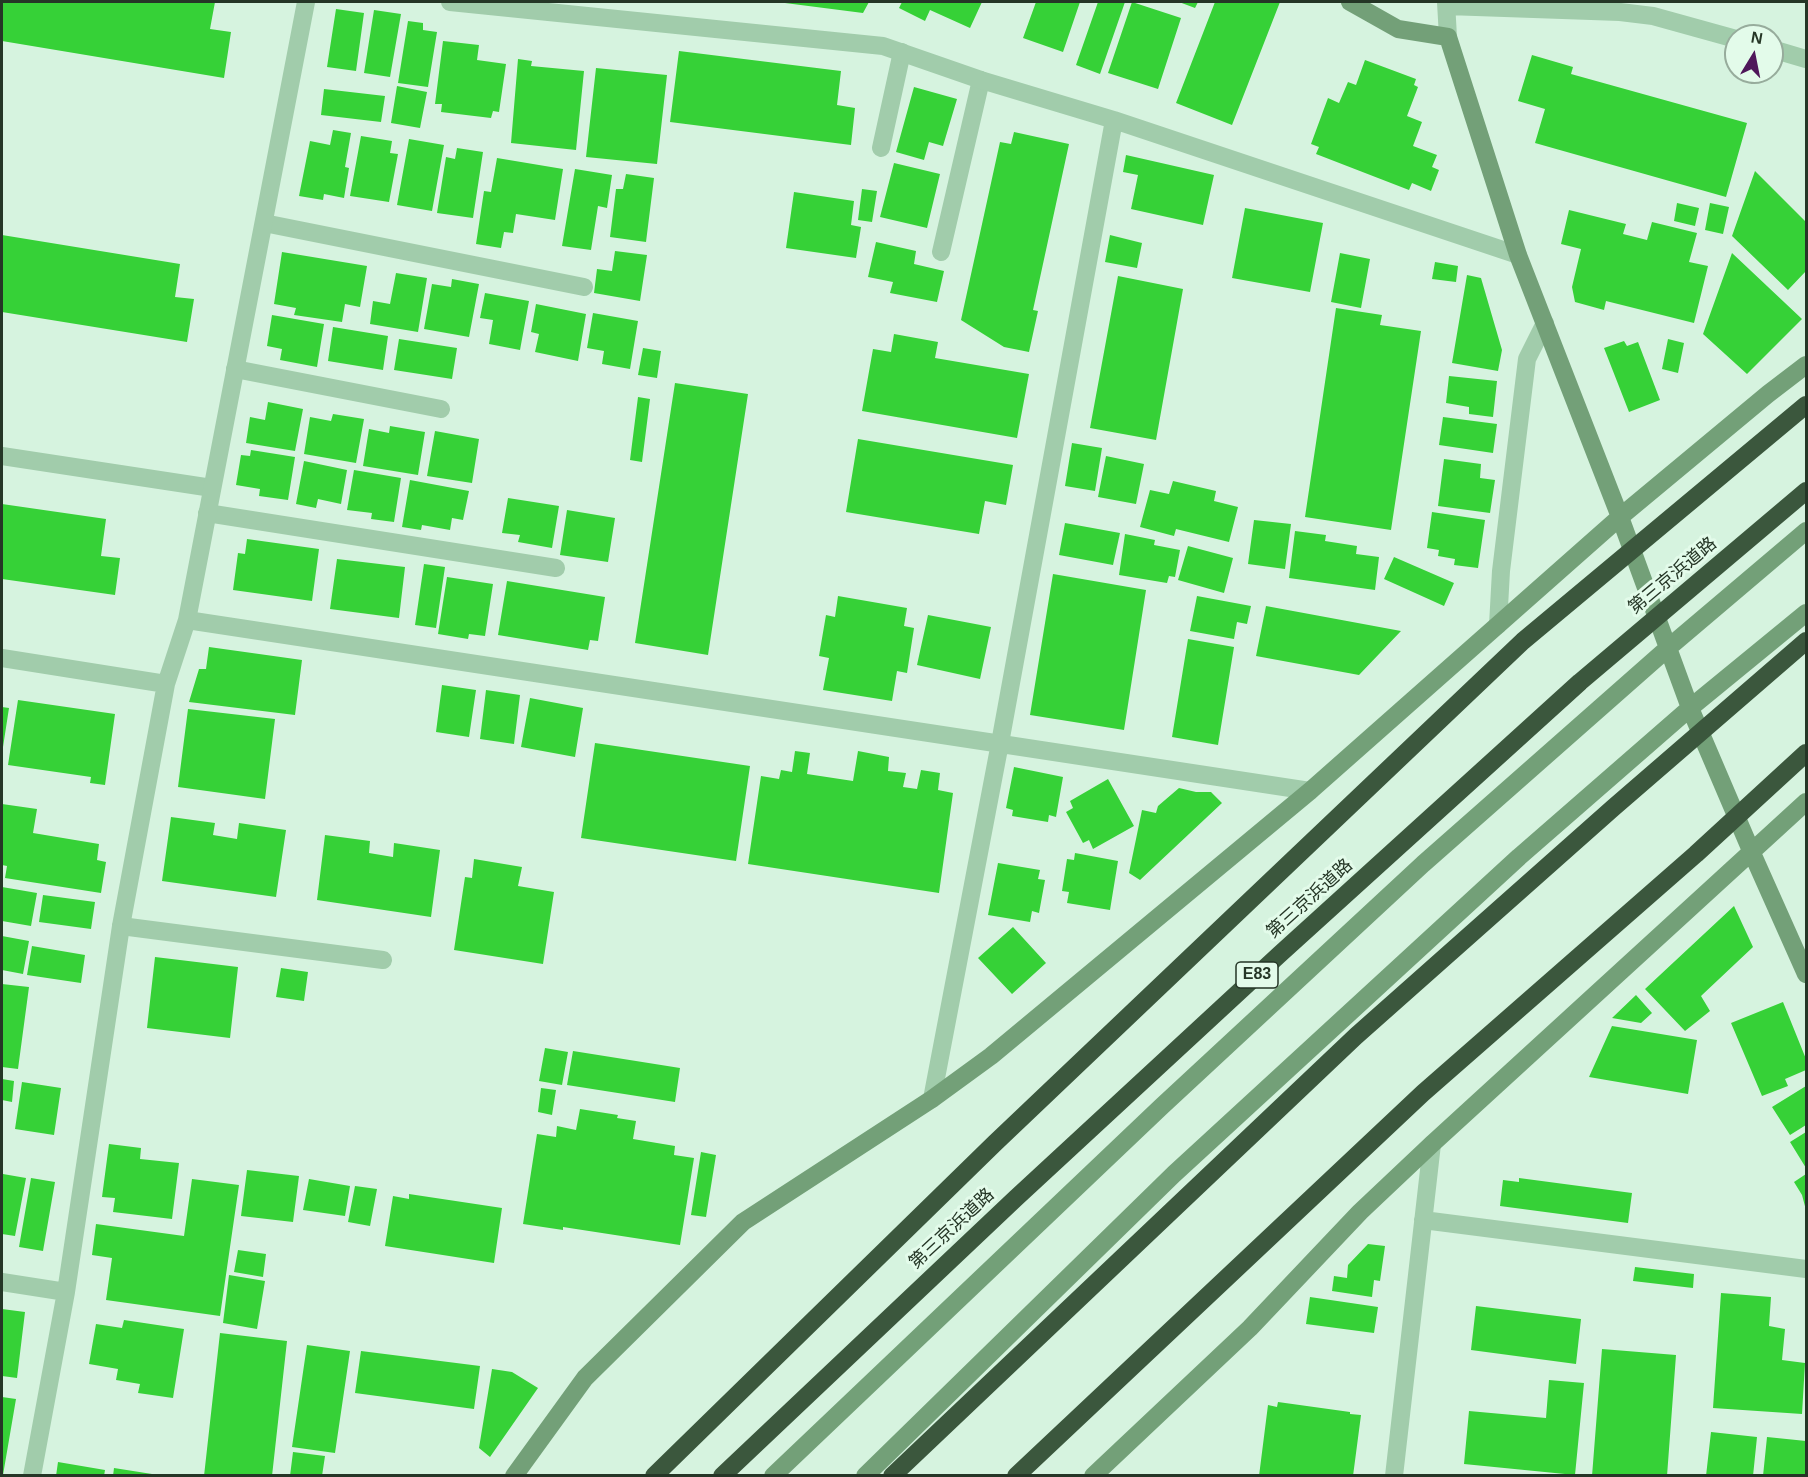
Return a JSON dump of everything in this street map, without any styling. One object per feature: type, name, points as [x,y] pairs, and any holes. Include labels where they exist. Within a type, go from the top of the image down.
[{"type":"highway","points":[[654,1476],[986,1151],[1523,641],[1806,405]]},
{"type":"highway","name":"第三京浜道路","points":[[722,1476],[1025,1190],[1395,850],[1580,682],[1806,491]]},
{"type":"highway","points":[[892,1476],[1356,1036],[1613,808],[1806,641]]},
{"type":"highway","points":[[1016,1476],[1423,1093],[1696,854],[1806,753]]},
{"type":"street","points":[[32,1476],[66,1292],[121,926],[166,684],[187,620],[306,2]]},
{"type":"street","points":[[450,2],[883,46],[981,80],[1114,120],[1518,255]]},
{"type":"street","points":[[1350,2],[1398,29],[1448,37]]},
{"type":"street","points":[[1724,36],[1653,16],[1620,12],[1447,4],[1448,37],[1518,255],[1620,517],[1690,708],[1806,974]]},
{"type":"street","points":[[881,148],[902,52]]},
{"type":"street","points":[[1784,53],[1806,59]]},
{"type":"street","points":[[941,252],[981,80]]},
{"type":"street","points":[[932,1099],[1114,120]]},
{"type":"street","points":[[264,223],[585,287]]},
{"type":"street","points":[[1498,625],[1502,571],[1527,359],[1545,322]]},
{"type":"street","points":[[514,1476],[585,1377],[743,1222],[932,1099],[991,1056],[1310,791],[1620,517],[1806,364]]},
{"type":"street","points":[[235,369],[441,409]]},
{"type":"street","points":[[2,456],[212,488]]},
{"type":"street","points":[[207,513],[556,568]]},
{"type":"street","points":[[772,1476],[1152,1115],[1406,880],[1668,648],[1806,531]]},
{"type":"street","points":[[865,1476],[1174,1174],[1511,865],[1690,708],[1806,613]]},
{"type":"street","points":[[187,620],[1310,791]]},
{"type":"street","points":[[2,658],[166,684]]},
{"type":"street","points":[[1093,1476],[1250,1328],[1360,1212],[1806,802]]},
{"type":"street","points":[[121,926],[383,960]]},
{"type":"street","points":[[1394,1476],[1432,1144]]},
{"type":"street","points":[[1423,1220],[1806,1269]]},
{"type":"street","points":[[2,1282],[66,1292]]},
{"type":"building","points":[[2,2],[215,2],[210,29],[231,32],[224,78],[2,41]]},
{"type":"building","points":[[785,2],[869,2],[863,13]]},
{"type":"building","points":[[902,2],[982,2],[970,28],[930,10],[925,21],[899,8]]},
{"type":"building","points":[[1036,2],[1080,2],[1063,52],[1023,38]]},
{"type":"building","points":[[1098,2],[1125,2],[1100,74],[1076,65]]},
{"type":"building","points":[[1132,2],[1181,18],[1158,89],[1108,73]]},
{"type":"building","points":[[1179,2],[1198,2],[1195,8]]},
{"type":"building","points":[[1215,2],[1280,2],[1232,125],[1176,103]]},
{"type":"building","points":[[336,9],[364,13],[356,71],[327,67]]},
{"type":"building","points":[[374,10],[401,14],[390,77],[364,73]]},
{"type":"building","points":[[408,21],[423,23],[423,30],[437,32],[428,87],[398,83]]},
{"type":"building","points":[[443,41],[479,45],[477,60],[506,64],[499,112],[493,111],[491,118],[441,112],[442,104],[435,104]]},
{"type":"building","points":[[679,51],[841,71],[837,105],[855,108],[851,145],[670,122]]},
{"type":"building","points":[[1532,55],[1573,67],[1571,74],[1747,123],[1726,197],[1535,143],[1545,109],[1518,101]]},
{"type":"building","points":[[518,59],[532,61],[531,66],[584,71],[576,150],[511,143]]},
{"type":"building","points":[[1365,60],[1416,79],[1414,85],[1418,87],[1407,116],[1422,122],[1413,146],[1437,155],[1432,167],[1439,170],[1431,191],[1412,183],[1409,190],[1316,154],[1319,147],[1311,144],[1328,98],[1339,103],[1348,82],[1356,85]]},
{"type":"building","points":[[596,68],[667,75],[657,164],[586,157]]},
{"type":"building","points":[[397,86],[427,92],[420,128],[391,123]]},
{"type":"building","points":[[914,87],[957,99],[943,146],[929,142],[924,160],[896,152]]},
{"type":"building","points":[[324,89],[385,96],[381,122],[321,115]]},
{"type":"building","points":[[333,130],[351,133],[345,167],[349,168],[344,198],[324,194],[323,200],[299,196],[310,141],[330,145]]},
{"type":"building","points":[[1014,132],[1069,144],[1033,310],[1038,311],[1029,352],[1004,347],[961,320],[1000,142],[1011,144]]},
{"type":"building","points":[[361,136],[392,141],[390,153],[398,154],[389,202],[350,196]]},
{"type":"building","points":[[409,139],[444,145],[432,211],[397,205]]},
{"type":"building","points":[[457,148],[483,152],[473,218],[437,213],[446,157],[455,159]]},
{"type":"building","points":[[1126,155],[1214,175],[1203,225],[1131,209],[1138,175],[1123,172]]},
{"type":"building","points":[[497,158],[563,169],[555,220],[516,214],[513,233],[504,232],[501,248],[476,244],[484,191],[491,192]]},
{"type":"building","points":[[894,163],[940,174],[927,228],[880,217]]},
{"type":"building","points":[[575,169],[612,175],[607,208],[598,206],[591,250],[562,246]]},
{"type":"building","points":[[1755,171],[1806,222],[1806,271],[1788,290],[1732,236]]},
{"type":"building","points":[[626,174],[654,178],[646,242],[610,237],[616,189],[623,189]]},
{"type":"building","points":[[862,189],[877,191],[872,222],[858,220]]},
{"type":"building","points":[[794,192],[854,201],[851,225],[861,227],[856,258],[786,248]]},
{"type":"building","points":[[1677,203],[1699,208],[1695,226],[1674,221]]},
{"type":"building","points":[[1710,203],[1729,207],[1723,234],[1705,230]]},
{"type":"building","points":[[1245,208],[1323,223],[1310,292],[1232,278]]},
{"type":"building","points":[[1569,210],[1626,224],[1623,234],[1647,240],[1652,222],[1697,233],[1689,262],[1708,266],[1694,323],[1606,301],[1604,310],[1575,302],[1572,287],[1581,249],[1561,244]]},
{"type":"building","points":[[2,235],[180,264],[175,297],[194,299],[187,342],[2,312]]},
{"type":"building","points":[[1110,235],[1142,243],[1137,268],[1105,262]]},
{"type":"building","points":[[876,242],[916,251],[914,264],[944,271],[937,302],[890,293],[893,282],[868,277]]},
{"type":"building","points":[[615,251],[647,255],[640,301],[594,293],[597,269],[612,271]]},
{"type":"building","points":[[282,252],[367,266],[360,307],[345,304],[342,322],[294,315],[296,308],[274,304]]},
{"type":"building","points":[[1340,253],[1370,259],[1361,308],[1331,302]]},
{"type":"building","points":[[1732,253],[1802,319],[1747,374],[1703,334]]},
{"type":"building","points":[[1435,262],[1458,266],[1456,282],[1432,279]]},
{"type":"building","points":[[396,273],[427,278],[418,332],[370,324],[373,301],[390,304]]},
{"type":"building","points":[[1467,275],[1481,278],[1502,350],[1498,371],[1452,363]]},
{"type":"building","points":[[1118,276],[1183,289],[1156,440],[1090,428]]},
{"type":"building","points":[[452,279],[479,284],[469,337],[424,329],[432,284],[451,287]]},
{"type":"building","points":[[485,293],[529,301],[520,350],[489,344],[493,320],[480,318]]},
{"type":"building","points":[[536,304],[586,314],[578,361],[535,352],[539,334],[531,332]]},
{"type":"building","points":[[1336,308],[1382,315],[1380,325],[1421,331],[1391,530],[1305,517]]},
{"type":"building","points":[[593,313],[638,321],[630,369],[602,364],[604,351],[587,348]]},
{"type":"building","points":[[272,315],[324,324],[317,367],[280,360],[282,349],[267,346]]},
{"type":"building","points":[[333,327],[388,336],[383,370],[328,361]]},
{"type":"building","points":[[894,334],[938,342],[935,358],[1029,374],[1017,438],[862,411],[873,349],[891,352]]},
{"type":"building","points":[[399,339],[457,348],[452,379],[394,370]]},
{"type":"building","points":[[1668,339],[1684,343],[1678,373],[1662,369]]},
{"type":"building","points":[[1624,341],[1627,346],[1638,342],[1660,400],[1629,412],[1604,348]]},
{"type":"building","points":[[643,348],[661,351],[657,378],[638,375]]},
{"type":"building","points":[[1449,376],[1497,381],[1493,417],[1469,414],[1469,407],[1446,403]]},
{"type":"building","points":[[675,383],[748,394],[708,655],[635,643]]},
{"type":"building","points":[[638,397],[650,399],[642,462],[630,460]]},
{"type":"building","points":[[268,402],[303,409],[295,451],[246,443],[250,417],[265,420]]},
{"type":"building","points":[[333,414],[364,419],[356,463],[304,454],[310,417],[331,421]]},
{"type":"building","points":[[1443,417],[1497,424],[1493,453],[1439,445]]},
{"type":"building","points":[[390,426],[425,432],[418,475],[363,466],[369,429],[389,433]]},
{"type":"building","points":[[435,431],[479,439],[472,483],[427,476]]},
{"type":"building","points":[[858,439],[1013,465],[1006,505],[985,501],[979,534],[846,512]]},
{"type":"building","points":[[1072,443],[1102,448],[1095,491],[1065,486]]},
{"type":"building","points":[[251,450],[295,457],[288,500],[259,496],[260,489],[236,485],[241,455],[250,456]]},
{"type":"building","points":[[1106,456],[1144,464],[1136,504],[1098,497]]},
{"type":"building","points":[[1444,459],[1481,464],[1480,478],[1495,480],[1490,513],[1438,506]]},
{"type":"building","points":[[304,461],[347,470],[341,504],[318,499],[316,508],[296,504]]},
{"type":"building","points":[[354,470],[401,478],[394,522],[371,519],[372,513],[347,510]]},
{"type":"building","points":[[410,480],[469,491],[463,520],[452,518],[450,530],[422,525],[421,530],[402,527]]},
{"type":"building","points":[[1173,481],[1216,491],[1214,501],[1238,507],[1229,542],[1176,529],[1174,536],[1140,527],[1150,490],[1169,494]]},
{"type":"building","points":[[508,498],[559,506],[552,548],[518,542],[520,535],[502,533]]},
{"type":"building","points":[[2,504],[106,519],[101,556],[120,558],[115,595],[2,579]]},
{"type":"building","points":[[567,510],[615,518],[608,562],[560,555]]},
{"type":"building","points":[[1432,512],[1485,520],[1478,568],[1454,565],[1455,559],[1438,556],[1439,550],[1427,548]]},
{"type":"building","points":[[1254,520],[1291,524],[1285,569],[1248,564]]},
{"type":"building","points":[[1065,523],[1120,533],[1113,565],[1059,555]]},
{"type":"building","points":[[1295,531],[1326,535],[1325,541],[1357,546],[1356,554],[1379,557],[1375,590],[1289,578]]},
{"type":"building","points":[[1125,534],[1155,540],[1154,545],[1180,550],[1175,577],[1169,576],[1167,583],[1119,575]]},
{"type":"building","points":[[247,539],[319,549],[312,601],[233,590],[238,553],[245,554]]},
{"type":"building","points":[[1188,546],[1233,558],[1224,593],[1178,580]]},
{"type":"building","points":[[1394,557],[1454,583],[1444,606],[1384,579]]},
{"type":"building","points":[[337,559],[405,567],[399,618],[330,609]]},
{"type":"building","points":[[424,564],[445,567],[436,628],[415,625]]},
{"type":"building","points":[[1053,574],[1146,590],[1124,730],[1030,715]]},
{"type":"building","points":[[447,577],[493,584],[485,636],[469,634],[468,639],[438,634]]},
{"type":"building","points":[[507,581],[605,597],[598,641],[590,640],[588,650],[498,635]]},
{"type":"building","points":[[838,596],[907,608],[904,626],[914,628],[907,673],[897,671],[892,701],[823,690],[829,658],[819,656],[826,615],[835,617]]},
{"type":"building","points":[[1197,596],[1251,606],[1247,624],[1237,622],[1234,639],[1190,631]]},
{"type":"building","points":[[1266,606],[1401,631],[1359,675],[1256,656]]},
{"type":"building","points":[[928,615],[991,627],[980,679],[917,665]]},
{"type":"building","points":[[1188,639],[1234,647],[1218,745],[1172,737]]},
{"type":"building","points":[[209,647],[302,660],[295,715],[189,702],[199,669],[206,669]]},
{"type":"building","points":[[442,685],[476,690],[469,737],[436,732]]},
{"type":"building","points":[[486,690],[520,695],[514,744],[480,739]]},
{"type":"building","points":[[530,698],[583,708],[575,757],[521,747]]},
{"type":"building","points":[[18,700],[115,714],[105,785],[90,783],[91,777],[8,765]]},
{"type":"building","points":[[2,707],[9,708],[3,747],[2,746]]},
{"type":"building","points":[[188,709],[275,719],[265,799],[178,787]]},
{"type":"building","points":[[595,743],[750,766],[736,861],[581,838]]},
{"type":"building","points":[[795,751],[810,753],[807,774],[853,781],[858,751],[889,757],[888,771],[906,773],[903,787],[917,789],[921,770],[940,773],[938,790],[953,793],[939,893],[748,864],[761,776],[779,779],[781,770],[792,772]]},
{"type":"building","points":[[1014,767],[1063,777],[1056,817],[1049,815],[1048,822],[1012,816],[1013,810],[1006,808]]},
{"type":"building","points":[[1108,779],[1134,826],[1093,849],[1089,840],[1083,843],[1066,812],[1073,808],[1070,801]]},
{"type":"building","points":[[1179,788],[1196,792],[1211,792],[1222,803],[1140,880],[1129,873],[1142,810],[1156,813],[1158,806]]},
{"type":"building","points":[[2,804],[37,809],[33,833],[99,844],[97,860],[106,862],[101,893],[5,878],[7,866],[2,865]]},
{"type":"building","points":[[171,817],[215,823],[213,835],[237,839],[239,823],[286,830],[276,897],[162,881]]},
{"type":"building","points":[[325,835],[370,841],[369,853],[393,857],[394,843],[440,850],[431,917],[317,900]]},
{"type":"building","points":[[1075,853],[1118,861],[1110,910],[1067,903],[1069,892],[1062,891],[1067,859],[1074,860]]},
{"type":"building","points":[[474,859],[522,867],[518,886],[554,892],[543,964],[454,950],[465,877],[472,878]]},
{"type":"building","points":[[998,863],[1040,870],[1038,879],[1045,880],[1039,913],[1032,911],[1030,922],[988,915]]},
{"type":"building","points":[[2,887],[37,893],[31,926],[2,921]]},
{"type":"building","points":[[43,895],[95,902],[91,929],[39,922]]},
{"type":"building","points":[[1734,906],[1753,947],[1701,996],[1710,1011],[1685,1031],[1645,989]]},
{"type":"building","points":[[1013,927],[1046,963],[1012,994],[978,958]]},
{"type":"building","points":[[2,936],[29,941],[23,974],[2,970]]},
{"type":"building","points":[[32,946],[85,955],[81,983],[27,975]]},
{"type":"building","points":[[155,957],[238,967],[230,1038],[147,1028]]},
{"type":"building","points":[[281,968],[308,972],[304,1001],[276,997]]},
{"type":"building","points":[[2,984],[29,987],[18,1069],[2,1067]]},
{"type":"building","points":[[1636,995],[1652,1013],[1641,1023],[1612,1018]]},
{"type":"building","points":[[1783,1002],[1806,1059],[1806,1070],[1785,1079],[1788,1086],[1762,1096],[1731,1023]]},
{"type":"building","points":[[1612,1026],[1697,1040],[1688,1094],[1589,1077]]},
{"type":"building","points":[[545,1048],[568,1052],[562,1085],[539,1081]]},
{"type":"building","points":[[573,1051],[680,1068],[675,1102],[567,1085]]},
{"type":"building","points":[[2,1079],[14,1081],[12,1102],[2,1100]]},
{"type":"building","points":[[22,1082],[61,1088],[54,1135],[15,1129]]},
{"type":"building","points":[[1806,1086],[1806,1125],[1790,1135],[1772,1107]]},
{"type":"building","points":[[541,1088],[556,1090],[552,1115],[538,1112]]},
{"type":"building","points":[[580,1109],[618,1115],[617,1118],[636,1121],[633,1139],[675,1146],[674,1155],[694,1158],[680,1245],[563,1227],[563,1230],[523,1224],[537,1134],[556,1137],[557,1126],[576,1130]]},
{"type":"building","points":[[1806,1132],[1806,1168],[1790,1142]]},
{"type":"building","points":[[109,1144],[141,1148],[140,1159],[179,1163],[172,1219],[113,1212],[115,1198],[102,1197]]},
{"type":"building","points":[[701,1152],[716,1155],[706,1217],[691,1215]]},
{"type":"building","points":[[247,1170],[299,1176],[293,1222],[241,1216]]},
{"type":"building","points":[[3,1174],[26,1178],[15,1236],[2,1234]]},
{"type":"building","points":[[1806,1174],[1806,1210],[1802,1195],[1794,1182]]},
{"type":"building","points":[[31,1178],[55,1182],[43,1251],[19,1247]]},
{"type":"building","points":[[1519,1178],[1632,1193],[1628,1223],[1500,1206],[1503,1180],[1519,1182]]},
{"type":"building","points":[[192,1179],[239,1185],[220,1316],[106,1300],[112,1258],[92,1255],[96,1224],[184,1236]]},
{"type":"building","points":[[309,1179],[350,1186],[345,1216],[303,1210]]},
{"type":"building","points":[[355,1186],[377,1189],[370,1226],[348,1222]]},
{"type":"building","points":[[409,1194],[502,1208],[494,1263],[385,1246],[393,1196],[409,1199]]},
{"type":"building","points":[[1368,1244],[1385,1246],[1380,1281],[1374,1280],[1372,1297],[1332,1291],[1334,1276],[1347,1278],[1348,1265]]},
{"type":"building","points":[[238,1250],[266,1254],[263,1277],[234,1272]]},
{"type":"building","points":[[1635,1267],[1694,1274],[1693,1288],[1633,1281]]},
{"type":"building","points":[[229,1275],[265,1281],[257,1329],[223,1323]]},
{"type":"building","points":[[1721,1293],[1771,1297],[1769,1326],[1785,1329],[1782,1360],[1805,1363],[1802,1414],[1713,1408]]},
{"type":"building","points":[[1310,1297],[1378,1307],[1374,1333],[1306,1324]]},
{"type":"building","points":[[1476,1306],[1581,1319],[1576,1364],[1471,1350]]},
{"type":"building","points":[[2,1309],[25,1312],[17,1378],[2,1376]]},
{"type":"building","points":[[124,1320],[184,1329],[173,1398],[138,1393],[140,1384],[116,1380],[118,1369],[89,1364],[96,1324],[122,1328]]},
{"type":"building","points":[[220,1333],[287,1341],[272,1476],[204,1476]]},
{"type":"building","points":[[307,1345],[350,1351],[335,1453],[292,1447]]},
{"type":"building","points":[[1602,1349],[1676,1355],[1667,1476],[1592,1476]]},
{"type":"building","points":[[361,1351],[480,1366],[474,1409],[355,1393]]},
{"type":"building","points":[[492,1369],[512,1372],[538,1388],[490,1457],[479,1448]]},
{"type":"building","points":[[1549,1380],[1584,1383],[1575,1475],[1464,1464],[1469,1411],[1546,1418]]},
{"type":"building","points":[[2,1397],[16,1399],[3,1475],[2,1475]]},
{"type":"building","points":[[1278,1402],[1361,1415],[1353,1476],[1259,1476],[1268,1405],[1277,1407]]},
{"type":"building","points":[[1711,1432],[1757,1437],[1753,1476],[1706,1476]]},
{"type":"building","points":[[1767,1437],[1806,1441],[1806,1476],[1763,1476]]},
{"type":"building","points":[[293,1452],[325,1456],[322,1476],[290,1476]]},
{"type":"building","points":[[58,1462],[105,1470],[104,1476],[56,1476]]},
{"type":"building","points":[[114,1468],[152,1474],[152,1476],[113,1476]]}]
